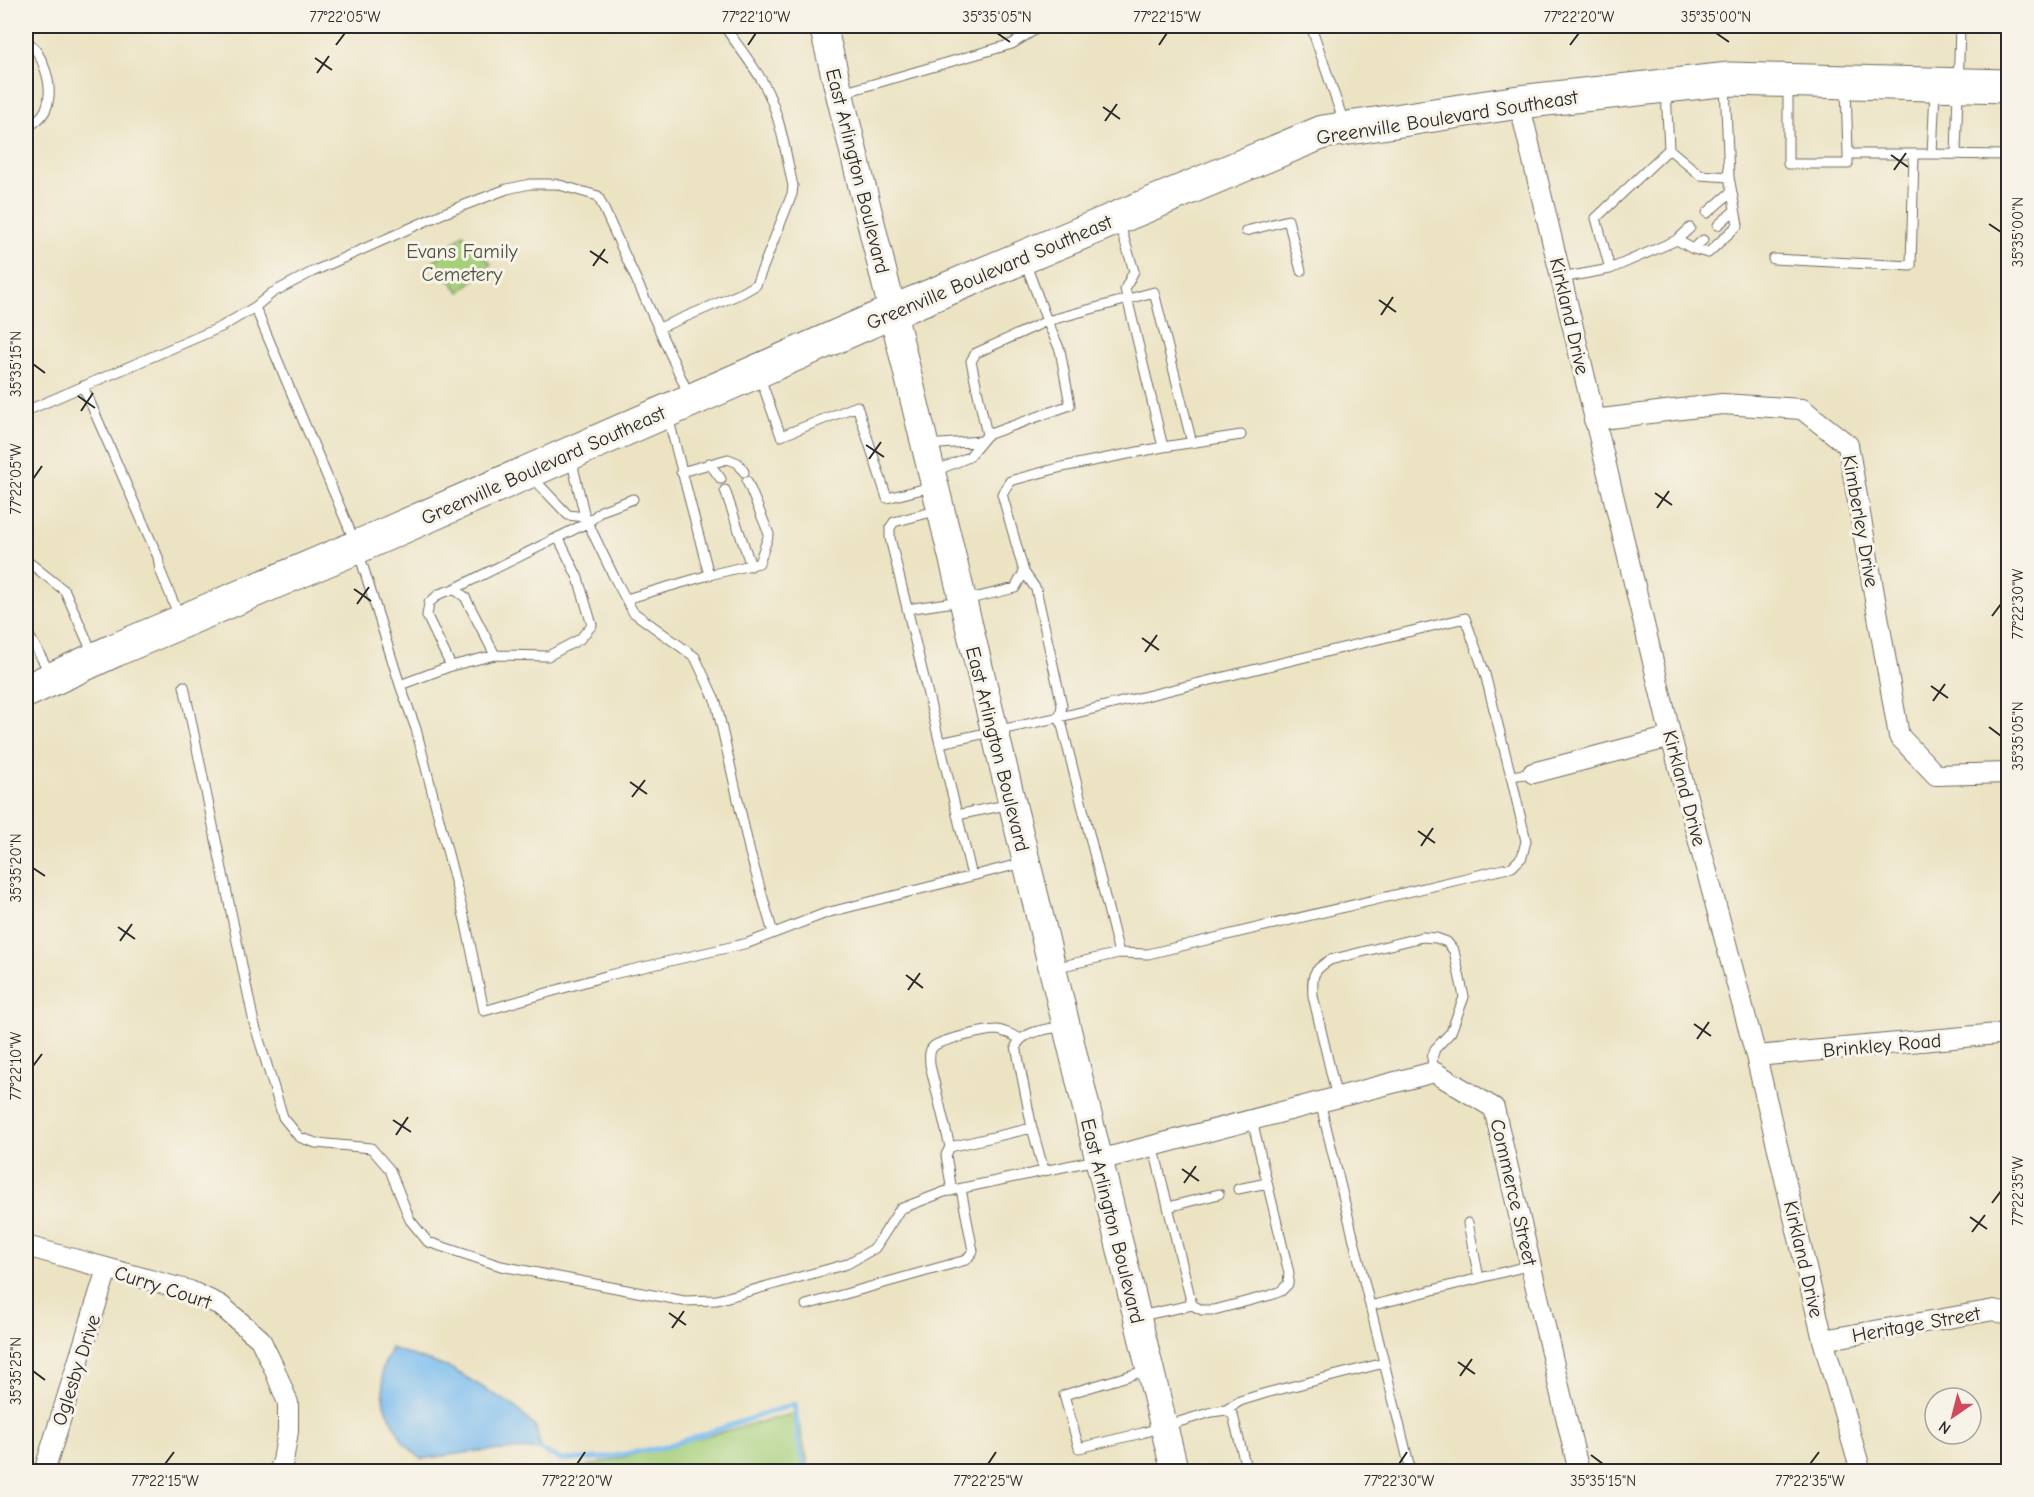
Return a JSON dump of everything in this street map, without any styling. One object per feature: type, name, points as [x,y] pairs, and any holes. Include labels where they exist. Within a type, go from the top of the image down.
[{"type":"highway","name":"Greenville Boulevard Southeast","points":[[40,685],[757,370],[1323,132],[1519,102],[1725,80],[2008,86]]},
{"type":"main road","name":"East Arlington Boulevard","points":[[823,26],[1174,1472]]},
{"type":"street","name":"Kirkland Drive","points":[[1519,102],[1671,737],[1756,1056],[1823,1340],[1862,1472]]},
{"type":"street","name":"Kimberley Drive","points":[[1594,420],[1722,404],[1802,409],[1848,445],[1899,736],[1936,776],[2008,773]]},
{"type":"street","points":[[1533,773],[1671,737]]},
{"type":"street","name":"Brinkley Road","points":[[1756,1056],[2008,1033]]},
{"type":"street","points":[[1099,1160],[1434,1072]]},
{"type":"street","name":"Commerce Street","points":[[1434,1072],[1494,1107],[1579,1472]]},
{"type":"street","name":"Curry Court","points":[[26,1246],[190,1291],[220,1305],[260,1339],[288,1403],[288,1431],[284,1461],[279,1472]]},
{"type":"street","name":"Oglesby Drive","points":[[44,1472],[107,1269]]},
{"type":"street","name":"Heritage Street","points":[[1823,1340],[1994,1311],[2008,1315]]},
{"type":"lane","points":[[659,328],[756,285],[792,194],[793,186],[786,155],[770,99],[762,80],[724,26]]},
{"type":"lane","points":[[839,94],[1012,44],[1041,26]]},
{"type":"lane","points":[[1311,26],[1346,129]]},
{"type":"lane","points":[[1932,154],[1960,26]]},
{"type":"lane","points":[[26,40],[35,47],[49,89],[46,110],[40,118],[26,128]]},
{"type":"lane","points":[[1677,240],[1693,249],[1708,253],[1738,225],[1729,177],[1725,80]]},
{"type":"lane","points":[[1789,80],[1788,164],[1848,165],[1846,82]]},
{"type":"lane","points":[[1947,84],[1956,155]]},
{"type":"lane","points":[[1666,86],[1669,149],[1700,175],[1729,177]]},
{"type":"lane","points":[[1610,269],[1596,218],[1669,149]]},
{"type":"lane","points":[[1848,154],[2008,155]]},
{"type":"lane","points":[[1773,259],[1911,266],[1914,156]]},
{"type":"lane","points":[[26,411],[221,327],[255,307],[273,293],[312,272],[444,213],[507,189],[530,184],[556,184],[598,196],[659,328],[678,405],[681,472],[709,575]]},
{"type":"lane","points":[[1707,213],[1731,192]]},
{"type":"lane","points":[[1718,225],[1735,210]]},
{"type":"lane","points":[[1118,218],[1134,271],[1125,289],[1163,447]]},
{"type":"lane","points":[[1246,231],[1288,220],[1301,271]]},
{"type":"lane","points":[[1561,278],[1610,269],[1677,240],[1690,228]]},
{"type":"lane","points":[[1693,249],[1703,240]]},
{"type":"lane","points":[[924,445],[984,438],[1070,405],[1060,350],[1023,257]]},
{"type":"lane","points":[[972,876],[890,538],[890,528],[894,522],[935,489],[969,457],[984,438],[970,361],[976,353],[1047,321],[1154,292],[1192,443]]},
{"type":"lane","points":[[255,307],[357,547],[416,729],[466,924],[484,1011],[628,970],[748,943],[826,913],[1025,862]]},
{"type":"lane","points":[[757,370],[781,436],[857,406],[887,498],[935,489]]},
{"type":"lane","points":[[83,386],[158,557],[160,570],[182,621]]},
{"type":"lane","points":[[1119,953],[1060,717],[1062,705],[1036,589],[1024,572],[1002,494],[1010,480],[1062,467],[1163,447],[1241,435]]},
{"type":"lane","points":[[569,453],[587,519],[633,612],[695,657],[716,702],[750,853],[773,933]]},
{"type":"lane","points":[[626,599],[759,563],[769,534],[738,463],[728,459],[681,472]]},
{"type":"lane","points":[[709,463],[721,479]]},
{"type":"lane","points":[[526,471],[568,515],[587,519]]},
{"type":"lane","points":[[724,490],[752,566]]},
{"type":"lane","points":[[451,666],[428,616],[429,603],[439,594],[454,589],[558,537],[602,511],[633,499]]},
{"type":"lane","points":[[400,685],[451,666],[495,655],[548,656],[580,639],[592,625],[578,578],[558,537]]},
{"type":"lane","points":[[26,560],[65,591],[95,659]]},
{"type":"lane","points":[[907,609],[961,601],[1015,588],[1024,572]]},
{"type":"lane","points":[[454,589],[465,597],[495,655]]},
{"type":"lane","points":[[940,742],[1060,717],[1465,618],[1485,674],[1526,841],[1522,857],[1512,867],[1148,954],[1119,953],[1051,968]]},
{"type":"lane","points":[[26,630],[40,685]]},
{"type":"lane","points":[[184,686],[254,1023],[283,1117],[299,1137],[316,1143],[371,1148],[390,1170],[410,1220],[428,1242],[501,1266],[684,1301],[717,1300],[847,1264],[875,1248],[900,1209],[956,1190],[1099,1160]]},
{"type":"lane","points":[[1511,776],[1533,773]]},
{"type":"lane","points":[[957,815],[1011,804]]},
{"type":"lane","points":[[1411,1472],[1370,1306],[1328,1100],[1312,979],[1317,968],[1330,960],[1422,937],[1447,942],[1454,951],[1464,997],[1451,1032],[1435,1049],[1432,1058],[1434,1072]]},
{"type":"lane","points":[[1044,1171],[1032,1128],[1016,1046],[1020,1038],[1028,1034],[1066,1026]]},
{"type":"lane","points":[[806,1305],[966,1260],[973,1251],[946,1155],[950,1147],[929,1053],[933,1046],[944,1041],[996,1030],[1008,1032],[1020,1038]]},
{"type":"lane","points":[[1137,1316],[1192,1305],[1202,1310],[1214,1310],[1271,1295],[1281,1291],[1288,1284],[1289,1273],[1252,1120]]},
{"type":"lane","points":[[950,1147],[1032,1128]]},
{"type":"lane","points":[[1153,1145],[1192,1305]]},
{"type":"lane","points":[[1238,1189],[1267,1183]]},
{"type":"lane","points":[[1168,1207],[1219,1194]]},
{"type":"lane","points":[[1468,1223],[1479,1278]]},
{"type":"lane","points":[[1370,1306],[1531,1265]]},
{"type":"lane","points":[[1150,1369],[1064,1395],[1079,1448],[1226,1410],[1240,1401],[1266,1393],[1384,1363]]},
{"type":"lane","points":[[1226,1410],[1233,1415],[1247,1472]]},
{"type":"green space","name":"Evans Family Cemetery","points":[[463,234],[491,264],[460,292],[433,262]]},
{"type":"green space","points":[[796,1413],[810,1471],[569,1471]]},
{"type":"water","points":[[391,1348],[452,1369],[514,1406],[536,1428],[541,1449],[478,1451],[421,1459],[403,1442],[384,1404],[382,1370]]},
{"type":"waterway","points":[[535,1447],[562,1460],[602,1458],[661,1448],[795,1404],[798,1441],[806,1472]]}]
